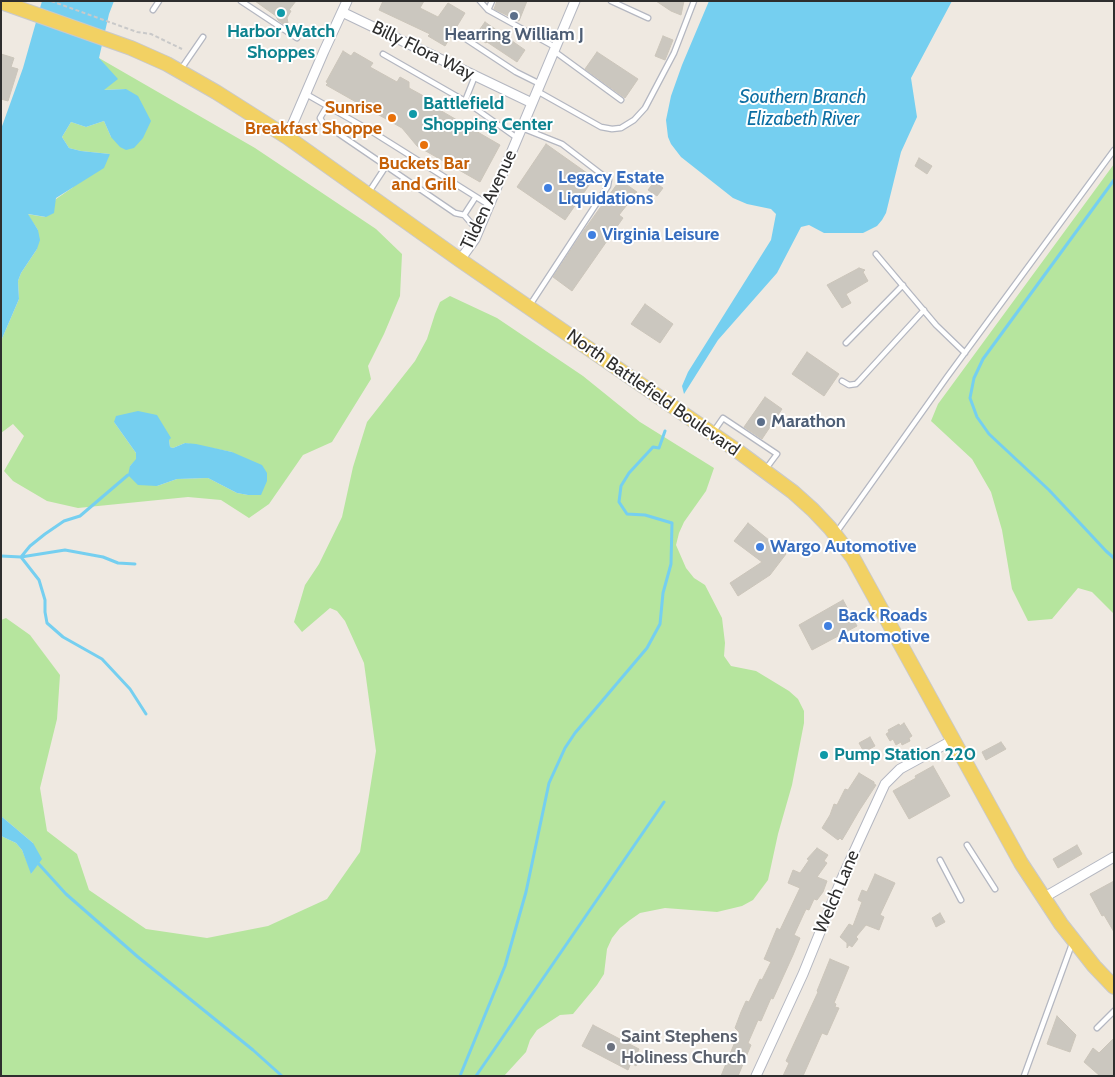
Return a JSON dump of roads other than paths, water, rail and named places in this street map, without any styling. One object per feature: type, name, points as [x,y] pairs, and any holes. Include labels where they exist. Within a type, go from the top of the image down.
[{"type":"main road","name":"North Battlefield Boulevard","points":[[1,2],[132,48],[180,71],[287,138],[528,308],[765,471],[813,510],[835,534],[853,558],[1017,856],[1043,898],[1073,940],[1114,987]]},
{"type":"street","points":[[287,138],[347,1]]},
{"type":"street","name":"Tilden Avenue","points":[[460,260],[478,231],[575,1]]},
{"type":"street","name":"Billy Flora Way","points":[[342,12],[532,103]]},
{"type":"street","name":"Welch Lane","points":[[756,1076],[803,974],[842,878],[885,784],[900,769],[953,740]]},
{"type":"street","points":[[1043,898],[1114,857]]},
{"type":"lane","points":[[153,10],[159,1]]},
{"type":"lane","points":[[241,1],[297,38]]},
{"type":"lane","points":[[480,1],[488,10],[554,49],[620,100]]},
{"type":"lane","points":[[488,10],[492,1]]},
{"type":"lane","points":[[611,1],[648,18]]},
{"type":"lane","points":[[466,39],[538,88],[601,127],[621,128],[634,120],[645,108],[674,53],[694,1]]},
{"type":"lane","points":[[180,71],[203,37]]},
{"type":"lane","points":[[383,54],[465,101],[517,138]]},
{"type":"lane","points":[[465,101],[475,76]]},
{"type":"lane","points":[[306,94],[370,131],[489,205]]},
{"type":"lane","points":[[327,106],[320,118],[323,123],[456,213],[464,215],[478,231]]},
{"type":"lane","points":[[522,128],[562,144],[609,180],[608,186],[528,308]]},
{"type":"lane","points":[[835,534],[1114,150]]},
{"type":"lane","points":[[367,194],[386,166]]},
{"type":"lane","points":[[464,215],[475,198]]},
{"type":"lane","points":[[876,254],[936,325],[965,353]]},
{"type":"lane","points":[[846,343],[903,285]]},
{"type":"lane","points":[[842,381],[849,385],[856,384],[924,310]]},
{"type":"lane","points":[[712,434],[723,418],[777,454],[765,471]]},
{"type":"lane","points":[[966,845],[994,889]]},
{"type":"lane","points":[[940,860],[960,900]]},
{"type":"lane","points":[[1024,1076],[1073,940]]},
{"type":"lane","points":[[1097,1028],[1114,1011]]},
{"type":"water","points":[[42,1],[114,1],[109,14],[99,58],[118,79],[104,90],[126,89],[138,96],[151,121],[143,138],[134,148],[126,150],[120,147],[111,137],[104,121],[86,127],[71,122],[62,137],[69,148],[110,154],[104,168],[56,198],[54,213],[46,217],[28,214],[38,230],[40,240],[37,249],[21,273],[18,281],[19,299],[1,341],[1,129],[23,68]]},
{"type":"water","name":"Southern Branch Elizabeth River","points":[[709,1],[952,1],[911,78],[917,117],[901,152],[886,213],[882,220],[877,226],[863,233],[824,233],[809,225],[801,227],[777,273],[718,340],[684,394],[682,386],[688,372],[771,240],[776,214],[771,209],[747,204],[733,198],[681,157],[668,137],[666,120],[671,96]]},
{"type":"water","points":[[138,411],[157,415],[171,438],[169,440],[170,447],[173,448],[185,443],[196,444],[232,452],[262,465],[267,473],[267,481],[261,495],[237,493],[208,478],[177,479],[157,486],[138,485],[128,475],[130,466],[136,459],[136,453],[114,422],[116,416]]},
{"type":"water","points":[[1,816],[33,843],[42,859],[31,874],[22,850],[16,843],[1,836]]},
{"type":"waterway","points":[[1114,180],[983,359],[974,378],[970,398],[977,417],[989,434],[1049,490],[1114,558]]},
{"type":"waterway","points":[[460,1076],[505,966],[526,892],[549,783],[565,748],[575,733],[647,648],[660,624],[663,593],[671,564],[672,523],[645,515],[627,514],[619,502],[621,486],[629,473],[653,447],[659,448],[665,431]]},
{"type":"waterway","points":[[21,557],[30,546],[45,534],[64,521],[80,516],[128,475]]},
{"type":"waterway","points":[[1,556],[21,557],[65,550],[103,557],[118,563],[135,564]]},
{"type":"waterway","points":[[21,557],[39,580],[45,600],[47,623],[63,637],[102,659],[130,689],[146,714]]},
{"type":"waterway","points":[[476,1076],[664,802]]},
{"type":"waterway","points":[[36,861],[66,894],[138,957],[253,1050],[282,1076]]},
{"type":"place","name":"Harbor Watch Shoppes","points":[[281,13]]},
{"type":"place","name":"Hearring William J","points":[[514,16]]},
{"type":"place","name":"Battlefield Shopping Center","points":[[413,114]]},
{"type":"place","name":"Sunrise Breakfast Shoppe","points":[[392,118]]},
{"type":"place","name":"Buckets Bar and Grill","points":[[424,145]]},
{"type":"place","name":"Legacy Estate Liquidations","points":[[548,188]]},
{"type":"place","name":"Virginia Leisure","points":[[592,235]]},
{"type":"place","name":"Marathon","points":[[761,422]]},
{"type":"place","name":"Wargo Automotive","points":[[760,547]]},
{"type":"place","name":"Back Roads Automotive","points":[[828,626]]},
{"type":"place","name":"Pump Station 220","points":[[824,755]]},
{"type":"place","name":"Saint Stephens Holiness Church","points":[[611,1047]]}]
